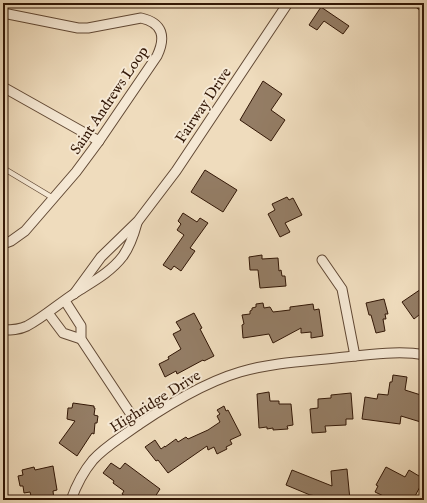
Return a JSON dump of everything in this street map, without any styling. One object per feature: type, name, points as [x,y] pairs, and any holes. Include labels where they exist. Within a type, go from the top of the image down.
[{"type":"street","name":"Fairway Drive","points":[[74,294],[101,257],[138,221],[176,171],[288,3]]},
{"type":"street","name":"Saint Andrews Loop","points":[[3,13],[78,28],[88,28],[140,18],[155,24],[160,30],[162,39],[161,48],[157,56],[76,172],[25,231],[11,241],[3,244]]},
{"type":"street","points":[[3,87],[99,141]]},
{"type":"street","name":"Fairway Drive","points":[[3,330],[13,330],[26,327],[74,294],[95,282],[123,256],[134,235],[138,221]]},
{"type":"street","points":[[322,260],[342,289],[355,356]]},
{"type":"street","points":[[65,301],[81,326],[80,338],[138,426]]},
{"type":"street","points":[[48,313],[63,333],[80,338]]},
{"type":"street","name":"Highridge Drive","points":[[71,500],[75,487],[93,460],[103,451],[138,426],[191,392],[214,381],[241,371],[269,366],[355,356],[424,354]]},
{"type":"lane","points":[[3,168],[53,198]]},
{"type":"building","points":[[321,7],[349,26],[343,34],[324,21],[317,30],[309,25]]},
{"type":"building","points":[[263,81],[282,94],[271,110],[285,120],[271,141],[240,120]]},
{"type":"building","points":[[205,170],[237,190],[223,212],[191,192]]},
{"type":"building","points":[[287,197],[289,200],[293,198],[302,215],[285,223],[290,232],[280,237],[268,214],[275,210],[272,204]]},
{"type":"building","points":[[183,213],[197,222],[200,218],[208,223],[190,248],[195,251],[181,271],[174,266],[171,270],[163,265],[184,235],[177,230],[181,224],[178,221]]},
{"type":"building","points":[[262,255],[262,259],[278,258],[279,271],[281,270],[282,276],[285,276],[286,286],[260,288],[258,270],[250,270],[249,257]]},
{"type":"building","points":[[424,287],[424,311],[414,319],[402,302]]},
{"type":"building","points":[[384,299],[388,314],[385,314],[386,319],[383,319],[385,331],[376,333],[366,303]]},
{"type":"building","points":[[263,303],[264,308],[270,307],[273,312],[290,310],[290,307],[313,304],[314,310],[319,309],[323,336],[311,338],[311,332],[301,333],[301,328],[273,343],[269,334],[243,338],[242,325],[244,324],[242,315],[250,314],[252,308],[256,307],[256,304]]},
{"type":"building","points":[[194,313],[202,328],[200,329],[214,356],[204,361],[203,360],[177,374],[176,371],[165,377],[159,364],[169,359],[168,357],[181,349],[173,334],[181,330],[176,322]]},
{"type":"building","points":[[393,375],[407,377],[405,390],[424,396],[424,423],[401,416],[400,424],[362,419],[365,397],[377,399],[378,394],[388,395],[390,382],[392,382]]},
{"type":"building","points":[[269,392],[270,401],[279,401],[279,404],[291,404],[293,425],[287,426],[288,429],[273,430],[273,428],[267,429],[267,427],[259,428],[257,394]]},
{"type":"building","points":[[351,393],[353,419],[346,419],[346,425],[325,426],[326,432],[312,433],[310,409],[318,408],[318,399],[331,398],[331,395]]},
{"type":"building","points":[[73,403],[94,406],[94,415],[98,416],[97,423],[95,423],[94,434],[92,433],[77,456],[59,443],[75,421],[67,419],[68,408],[72,408]]},
{"type":"building","points":[[224,406],[226,411],[228,410],[241,435],[230,440],[232,444],[226,447],[227,449],[217,454],[214,447],[208,450],[207,446],[168,473],[145,447],[155,440],[161,449],[176,439],[178,442],[186,437],[188,439],[208,430],[220,422],[217,416],[220,414],[217,410]]},
{"type":"building","points":[[111,463],[120,469],[125,463],[160,489],[153,500],[130,500],[122,494],[124,491],[103,473]]},
{"type":"building","points":[[53,466],[57,490],[53,491],[54,500],[41,500],[40,498],[32,500],[30,492],[24,493],[23,486],[20,486],[18,476],[23,475],[22,470],[34,467],[35,470]]},
{"type":"building","points":[[386,467],[405,477],[409,470],[424,479],[413,500],[392,500],[375,492],[378,486],[376,485]]},
{"type":"building","points":[[347,469],[350,500],[317,500],[317,496],[310,495],[286,485],[292,470],[332,486],[331,471]]}]
